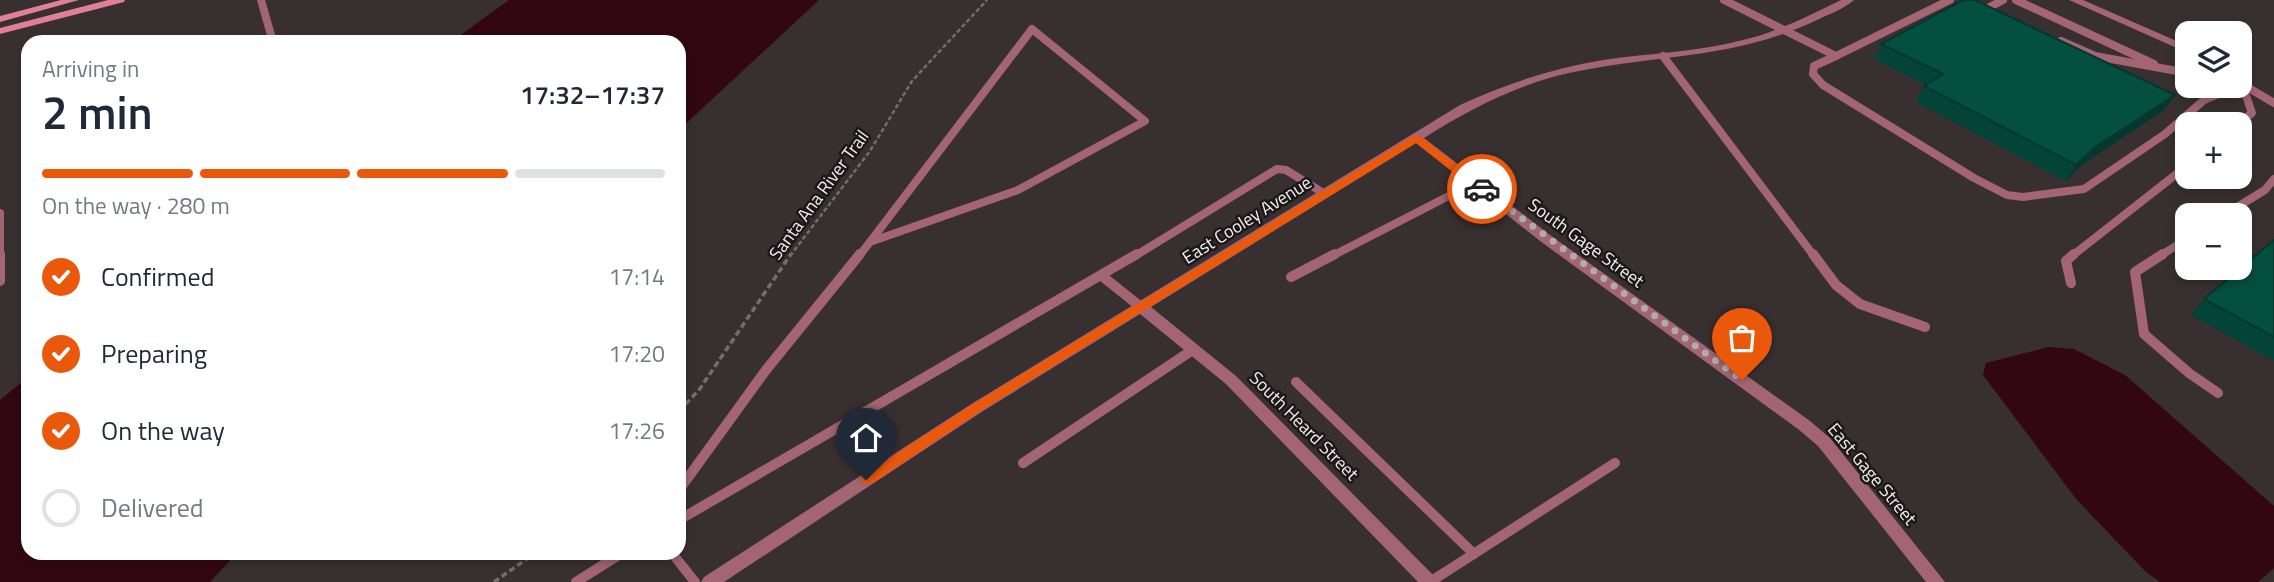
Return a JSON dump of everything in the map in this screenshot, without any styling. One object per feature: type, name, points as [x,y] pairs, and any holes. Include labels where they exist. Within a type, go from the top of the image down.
[{"type":"main road","points":[[0,19],[74,0]]},
{"type":"main road","points":[[0,31],[120,0]]},
{"type":"street","name":"East Cooley Avenue","points":[[710,582],[978,407],[1464,108],[1494,93],[1534,79],[1601,64],[1715,50],[1785,30],[1849,0]]},
{"type":"street","points":[[2074,0],[2175,44]]},
{"type":"street","name":"South Gage Street","points":[[1417,138],[1545,238],[1702,351]]},
{"type":"street","name":"South Heard Street","points":[[1142,308],[1247,396],[1430,582]]},
{"type":"street","name":"East Gage Street","points":[[1702,351],[1824,442],[1936,582]]},
{"type":"lane","points":[[261,0],[271,35]]},
{"type":"lane","points":[[1724,0],[1836,56]]},
{"type":"lane","points":[[1950,0],[1814,66],[1813,74],[1823,85],[1974,178],[2007,194],[2044,197],[2084,188],[2165,135],[2208,98]]},
{"type":"lane","points":[[1988,8],[2003,0]]},
{"type":"lane","points":[[2016,0],[2166,69]]},
{"type":"lane","points":[[1979,4],[2000,13]]},
{"type":"lane","points":[[686,479],[766,370],[869,242],[1032,29],[1145,121],[1018,190],[869,242]]},
{"type":"lane","points":[[2047,35],[2095,56],[2175,71]]},
{"type":"lane","points":[[1663,57],[1836,285],[1860,304],[1925,327]]},
{"type":"lane","points":[[2252,91],[2274,103]]},
{"type":"lane","points":[[686,516],[1102,276],[1277,169],[1286,170],[1325,194]]},
{"type":"lane","points":[[2071,283],[2066,261],[2175,174]]},
{"type":"lane","points":[[2244,203],[2265,190],[2274,179]]},
{"type":"lane","points":[[1291,276],[1474,183]]},
{"type":"lane","points":[[0,213],[0,281]]},
{"type":"lane","points":[[2175,247],[2135,272],[2144,334],[2189,373],[2218,393]]},
{"type":"lane","points":[[1102,276],[1142,308]]},
{"type":"lane","points":[[1023,463],[1194,349]]},
{"type":"lane","points":[[1296,382],[1474,554]]},
{"type":"lane","points":[[1430,582],[1615,463]]},
{"type":"lane","points":[[576,582],[611,560]]},
{"type":"lane","points":[[678,560],[695,582]]},
{"type":"path","name":"Santa Ana River Trail","points":[[686,404],[699,390],[787,260],[870,151],[912,80],[987,0]]},
{"type":"path","points":[[494,582],[525,560]]},
{"type":"shaded area","points":[[509,0],[819,0],[686,124],[686,35],[461,35]]},
{"type":"shaded area","points":[[2049,347],[2074,349],[2125,375],[2274,506],[2274,568],[2258,582],[2160,582],[2146,572],[2077,500],[1983,375],[1986,363]]},
{"type":"shaded area","points":[[21,383],[21,560],[230,560],[210,582],[0,582],[0,400]]},
{"type":"building","points":[[1963,0],[1975,0],[2175,95],[2094,148],[2076,165],[1924,86],[1943,74],[1881,44]]},
{"type":"building","points":[[2274,240],[2274,337],[2204,299],[2227,280],[2252,280],[2252,259]]},
{"type":"way so far","points":[[1482,189],[1545,238],[1742,380]]},
{"type":"route","points":[[866,480],[978,407],[1417,138],[1482,189]]}]
